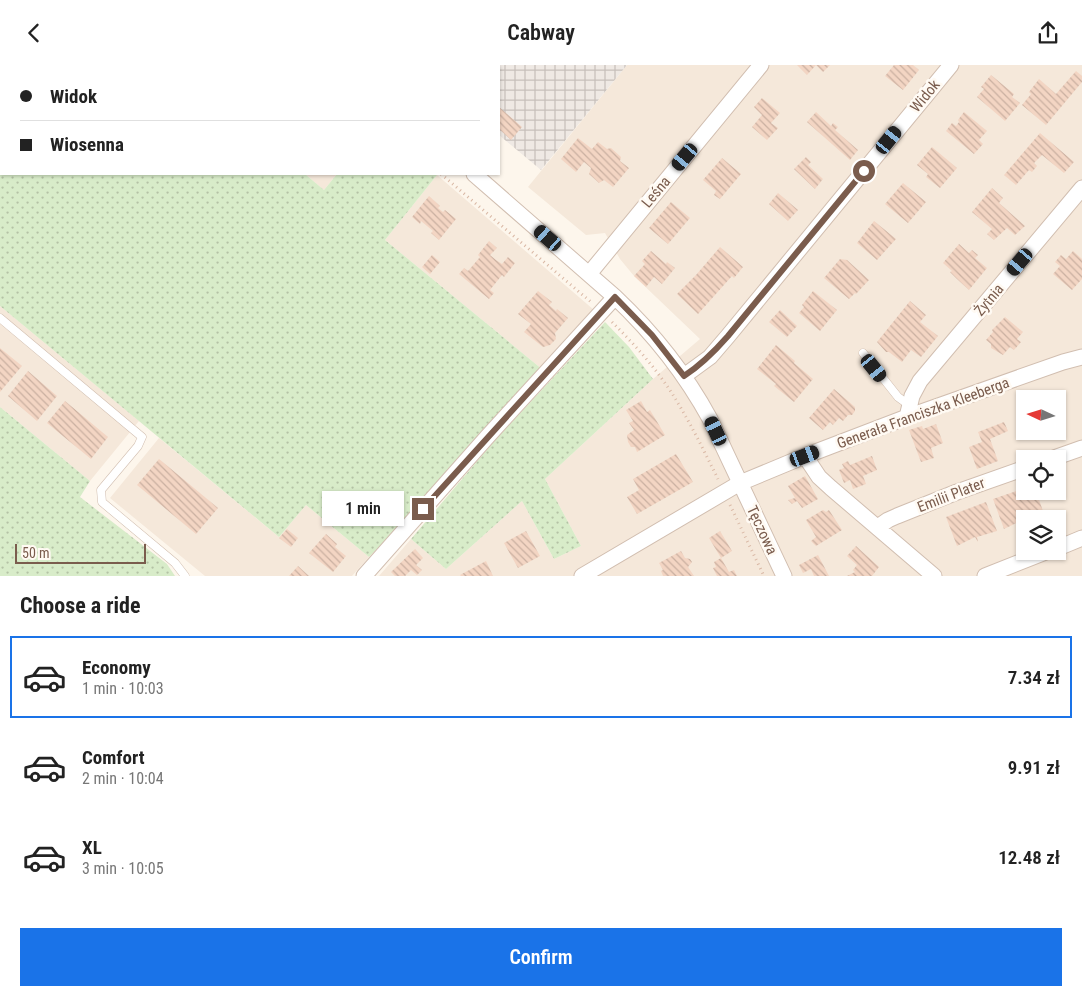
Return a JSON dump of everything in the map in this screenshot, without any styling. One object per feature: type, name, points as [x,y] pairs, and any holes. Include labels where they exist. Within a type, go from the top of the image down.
[{"type":"street","name":"Leśna","points":[[589,274],[761,65]]},
{"type":"street","name":"Widok","points":[[684,376],[710,357],[728,336],[950,65]]},
{"type":"street","name":"Tęczowa","points":[[475,175],[615,297],[652,335],[684,376],[710,419],[784,576]]},
{"type":"street","name":"Żytnia","points":[[908,411],[920,381],[1082,188]]},
{"type":"street","points":[[364,576],[615,297]]},
{"type":"street","name":"Generała Franciszka Kleeberga","points":[[582,576],[740,483],[908,411],[1082,357]]},
{"type":"street","points":[[1066,454],[1082,448]]},
{"type":"street","points":[[805,456],[819,477],[934,576]]},
{"type":"street","name":"Emilii Plater","points":[[878,527],[897,516],[1016,471]]},
{"type":"street","points":[[1066,545],[1082,538]]},
{"type":"street","points":[[985,576],[1025,560]]},
{"type":"lane","points":[[0,318],[142,437],[138,446],[101,490],[102,501],[175,563],[185,576]]},
{"type":"lane","points":[[863,353],[908,411]]},
{"type":"path","points":[[443,175],[602,312],[650,364],[672,393],[691,424],[764,576]]},
{"type":"shaded area","points":[[500,65],[627,65],[541,170],[500,136]]},
{"type":"shaded area","points":[[627,65],[1082,65],[1082,576],[379,576],[411,539],[446,569],[522,501],[554,559],[581,546],[545,479],[653,379],[700,339],[634,276],[620,259],[605,233],[586,235],[528,187]]},
{"type":"shaded area","points":[[306,175],[336,175],[324,190]]},
{"type":"shaded area","points":[[437,175],[594,310],[543,370],[385,240]]},
{"type":"shaded area","points":[[0,306],[139,421],[90,481],[0,407]]},
{"type":"shaded area","points":[[159,438],[279,537],[306,505],[369,557],[352,576],[205,576],[110,498]]},
{"type":"green space","points":[[0,175],[306,175],[324,190],[336,175],[437,175],[385,240],[543,370],[428,497],[369,557],[306,505],[279,537],[0,306]]},
{"type":"green space","points":[[605,322],[629,347],[653,379],[545,479],[581,546],[554,559],[522,501],[446,569],[411,539],[497,438]]},
{"type":"green space","points":[[0,407],[90,481],[80,497],[167,564],[175,576],[0,576]]},
{"type":"building","points":[[797,65],[816,65],[807,75]]},
{"type":"building","points":[[816,65],[830,65],[823,72]]},
{"type":"building","points":[[894,65],[913,65],[919,70],[903,90],[885,76]]},
{"type":"building","points":[[1076,71],[1082,76],[1082,82],[1046,125],[1022,105],[1031,94],[1029,92],[1039,79],[1056,94]]},
{"type":"building","points":[[991,75],[1014,94],[1012,97],[1020,103],[1005,121],[977,97],[984,89],[981,87]]},
{"type":"building","points":[[762,98],[780,113],[771,123],[778,128],[767,140],[752,127],[762,115],[754,107]]},
{"type":"building","points":[[500,108],[522,127],[511,140],[500,130]]},
{"type":"building","points":[[816,112],[831,126],[833,123],[838,127],[835,130],[858,150],[850,160],[807,122]]},
{"type":"building","points":[[964,112],[987,131],[979,140],[983,144],[974,154],[946,131],[952,123],[956,126]]},
{"type":"building","points":[[1040,133],[1074,162],[1064,173],[1042,155],[1034,163],[1037,166],[1032,172],[1029,170],[1016,185],[1004,175]]},
{"type":"building","points":[[578,138],[592,149],[598,142],[607,149],[611,148],[621,157],[620,161],[629,168],[613,187],[604,180],[599,183],[589,174],[591,168],[584,162],[576,172],[561,159]]},
{"type":"building","points":[[932,147],[957,168],[940,188],[926,177],[928,174],[917,165]]},
{"type":"building","points":[[806,157],[811,162],[808,165],[823,179],[815,189],[794,169]]},
{"type":"building","points":[[722,158],[741,174],[720,199],[714,195],[716,191],[703,180]]},
{"type":"building","points":[[903,183],[926,202],[908,223],[885,204]]},
{"type":"building","points":[[992,188],[1003,198],[999,203],[1025,226],[1015,235],[1007,228],[994,240],[987,234],[992,229],[972,212]]},
{"type":"building","points":[[778,193],[798,210],[788,221],[769,204]]},
{"type":"building","points":[[429,196],[440,206],[438,208],[443,212],[445,210],[456,219],[439,240],[431,233],[433,231],[421,221],[420,224],[412,217]]},
{"type":"building","points":[[671,202],[690,218],[668,244],[649,228]]},
{"type":"building","points":[[874,221],[896,239],[877,260],[857,243]]},
{"type":"building","points":[[489,241],[497,248],[490,255],[502,264],[508,257],[515,263],[490,290],[494,293],[489,299],[459,274],[464,268],[468,271],[480,257],[478,255]]},
{"type":"building","points":[[959,244],[969,253],[972,250],[978,255],[975,258],[987,268],[969,290],[943,263]]},
{"type":"building","points":[[720,247],[743,267],[734,278],[732,276],[698,314],[677,294]]},
{"type":"building","points":[[651,251],[666,264],[667,262],[675,268],[662,284],[654,277],[646,287],[634,276],[645,264],[642,261]]},
{"type":"building","points":[[1073,251],[1082,259],[1082,279],[1072,290],[1053,274],[1060,266],[1055,262],[1061,255],[1066,259]]},
{"type":"building","points":[[432,255],[440,262],[430,274],[422,267]]},
{"type":"building","points":[[840,259],[847,260],[869,280],[849,299],[824,278]]},
{"type":"building","points":[[538,291],[552,302],[549,305],[568,318],[555,333],[556,339],[550,345],[543,347],[524,332],[531,324],[518,314]]},
{"type":"building","points":[[813,291],[837,310],[820,331],[799,313],[804,307],[802,305]]},
{"type":"building","points":[[910,301],[926,315],[920,322],[938,336],[921,357],[911,350],[902,362],[889,352],[886,352],[877,342]]},
{"type":"building","points":[[780,310],[797,326],[787,337],[769,322]]},
{"type":"building","points":[[1005,317],[1023,332],[1017,339],[1021,342],[1014,350],[1010,347],[1003,355],[991,348],[991,344],[986,340],[993,332],[992,330]]},
{"type":"building","points":[[776,345],[813,379],[794,402],[757,369]]},
{"type":"building","points":[[0,348],[22,366],[0,392]]},
{"type":"building","points":[[28,371],[57,396],[37,421],[8,396]]},
{"type":"building","points":[[834,389],[855,407],[855,411],[843,421],[839,418],[833,425],[830,422],[823,430],[809,418]]},
{"type":"building","points":[[65,401],[108,437],[91,459],[47,423]]},
{"type":"building","points":[[641,401],[647,412],[650,410],[665,435],[637,452],[635,447],[631,447],[628,442],[627,435],[634,430],[629,423],[633,421],[626,410]]},
{"type":"building","points":[[1004,422],[1008,431],[990,439],[998,461],[977,469],[969,447],[982,442],[978,432]]},
{"type":"building","points":[[936,424],[943,443],[931,448],[934,458],[921,462],[909,430],[922,426],[923,429]]},
{"type":"building","points":[[676,454],[693,482],[637,514],[627,497],[639,490],[633,479]]},
{"type":"building","points":[[872,456],[877,470],[863,476],[866,484],[853,489],[850,480],[844,483],[839,470],[844,468],[842,464],[848,461],[850,465]]},
{"type":"building","points":[[159,459],[218,508],[196,534],[137,485]]},
{"type":"building","points":[[805,476],[818,499],[802,508],[797,501],[792,504],[788,500],[795,498],[788,486]]},
{"type":"building","points":[[1016,491],[1016,500],[1039,500],[1043,510],[1016,510],[1016,523],[1004,529],[993,499]]},
{"type":"building","points":[[986,502],[997,531],[977,537],[978,542],[975,537],[957,546],[946,517]]},
{"type":"building","points":[[823,510],[826,512],[829,510],[842,530],[816,546],[811,541],[816,537],[806,520]]},
{"type":"building","points":[[287,529],[298,538],[291,547],[279,538]]},
{"type":"building","points":[[526,531],[540,556],[518,568],[504,543]]},
{"type":"building","points":[[720,531],[732,551],[721,558],[709,538]]},
{"type":"building","points":[[326,534],[337,544],[335,547],[346,556],[333,572],[309,553]]},
{"type":"building","points":[[856,546],[879,567],[872,576],[847,576],[855,572],[853,570],[857,565],[847,556]]},
{"type":"building","points":[[415,549],[423,558],[416,565],[422,570],[417,575],[411,570],[405,576],[395,576],[391,572]]},
{"type":"building","points":[[681,551],[685,558],[690,559],[692,562],[688,567],[694,576],[663,576],[661,571],[663,570],[659,563]]},
{"type":"building","points":[[818,555],[829,576],[814,576],[811,569],[803,573],[799,565]]},
{"type":"building","points":[[721,558],[729,572],[734,570],[737,576],[717,576],[713,568],[716,567],[714,562]]},
{"type":"building","points":[[486,561],[493,576],[460,575]]},
{"type":"building","points":[[298,566],[309,576],[289,576]]},
{"type":"route","points":[[423,509],[615,297],[652,335],[684,376],[699,366],[710,357],[728,336],[864,171]]}]
